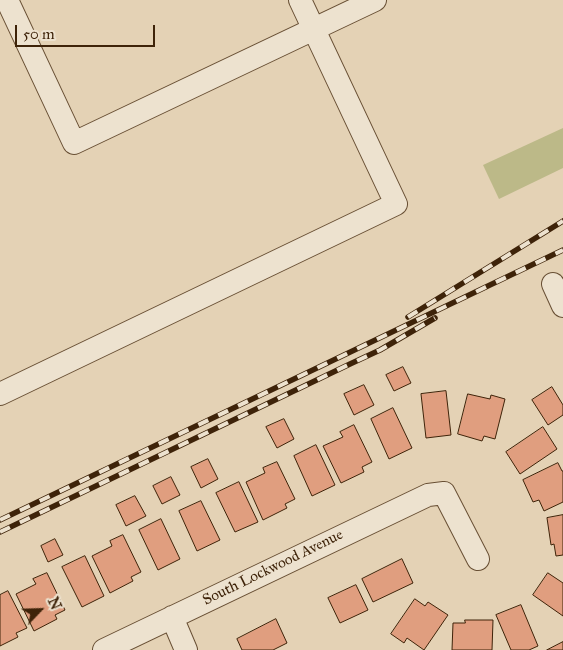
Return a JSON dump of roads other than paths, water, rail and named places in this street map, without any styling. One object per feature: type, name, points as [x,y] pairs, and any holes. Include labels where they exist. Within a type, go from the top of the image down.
[{"type":"street","points":[[8,0],[74,143],[376,0]]},
{"type":"street","points":[[0,394],[396,204],[300,0]]},
{"type":"street","points":[[552,284],[563,306]]},
{"type":"street","name":"South Lockwood Avenue","points":[[104,650],[428,495],[444,493],[478,560]]},
{"type":"street","points":[[172,617],[186,650]]},
{"type":"railway","points":[[408,317],[563,221]]},
{"type":"railway","points":[[0,520],[563,250]]},
{"type":"railway","points":[[0,532],[380,350],[435,318]]}]
